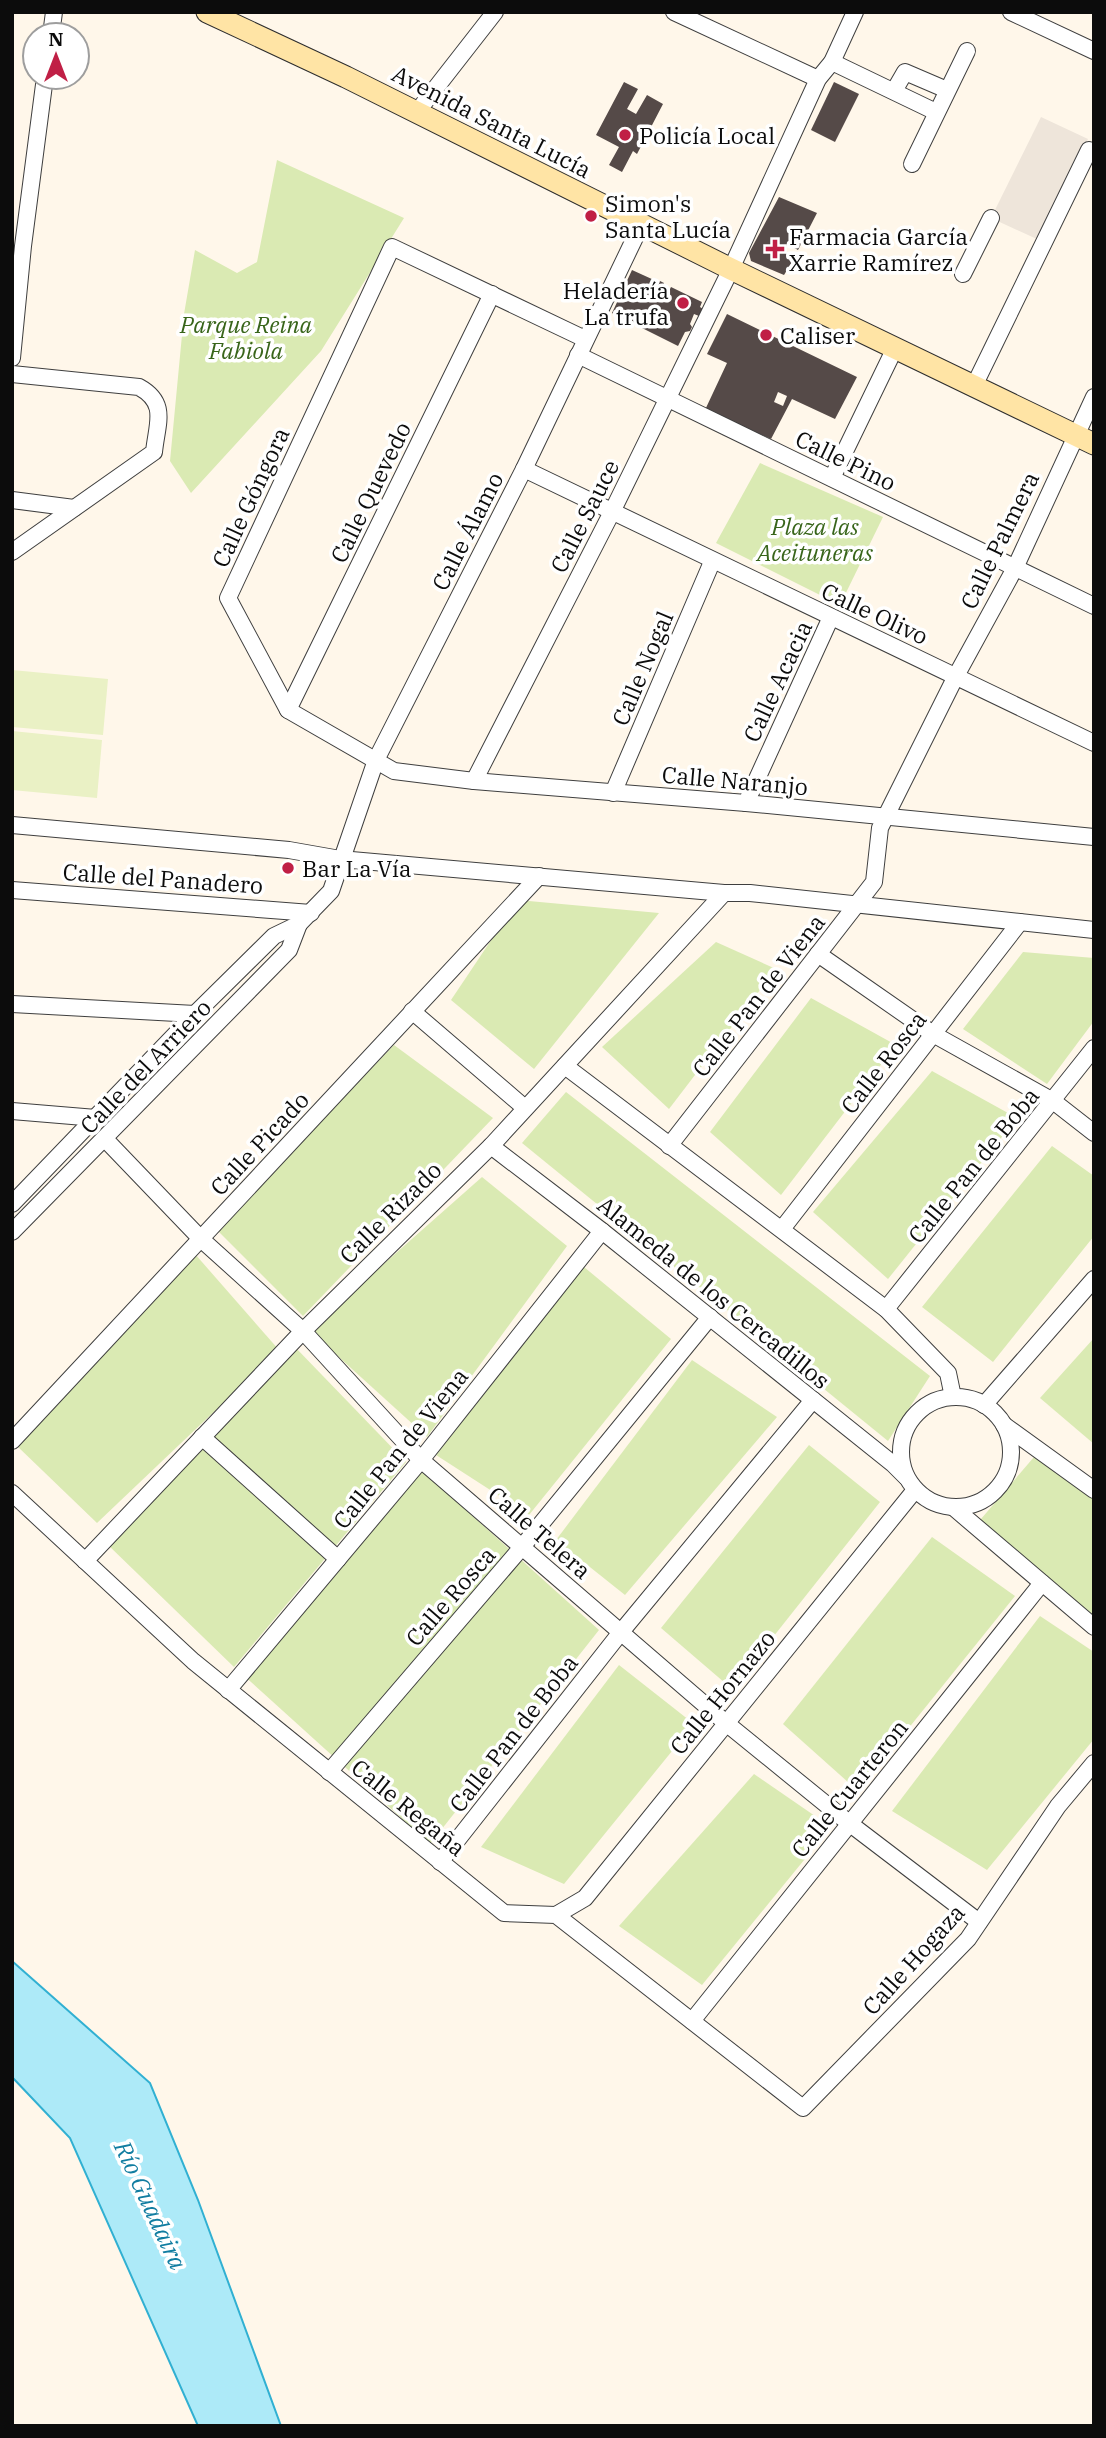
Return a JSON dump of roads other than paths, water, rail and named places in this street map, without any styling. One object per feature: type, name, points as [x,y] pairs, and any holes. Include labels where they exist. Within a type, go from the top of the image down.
[{"type":"street","name":"Avenida Santa Lucía","points":[[206,12],[239,19],[641,225],[1084,439]]},
{"type":"street","points":[[417,112],[495,12]]},
{"type":"street","name":"Calle Sauce","points":[[474,780],[612,512],[731,269],[818,79],[832,62],[855,12]]},
{"type":"street","points":[[1011,12],[1094,51]]},
{"type":"street","points":[[682,14],[818,79]]},
{"type":"street","points":[[912,164],[967,51]]},
{"type":"street","points":[[832,62],[936,111]]},
{"type":"street","points":[[894,91],[905,72],[947,90]]},
{"type":"street","points":[[12,358],[18,245],[43,91]]},
{"type":"street","points":[[974,386],[1091,151]]},
{"type":"street","points":[[963,274],[991,218]]},
{"type":"street","name":"Calle Álamo","points":[[340,859],[376,761],[524,469],[641,225]]},
{"type":"street","name":"Calle Góngora","points":[[288,710],[228,598],[392,247],[492,294]]},
{"type":"street","points":[[492,294],[586,339]]},
{"type":"street","name":"Calle Quevedo","points":[[288,710],[492,294]]},
{"type":"street","points":[[832,478],[895,348]]},
{"type":"street","name":"Calle Pino","points":[[578,355],[1094,606]]},
{"type":"street","points":[[12,374],[139,387],[151,394],[159,405],[154,452],[12,552]]},
{"type":"street","name":"Calle Palmera","points":[[888,816],[956,676],[1084,439],[1094,397]]},
{"type":"street","name":"Calle Olivo","points":[[524,469],[712,562],[1094,743]]},
{"type":"street","points":[[12,500],[74,508]]},
{"type":"street","name":"Calle Nogal","points":[[613,793],[712,562]]},
{"type":"street","name":"Calle Acacia","points":[[746,803],[831,617]]},
{"type":"street","points":[[288,710],[376,761]]},
{"type":"street","name":"Calle Naranjo","points":[[376,761],[394,771],[474,780],[1094,837]]},
{"type":"street","name":"Calle Pan de Viena","points":[[669,1146],[874,882],[880,828],[888,816]]},
{"type":"street","points":[[12,825],[289,850],[340,859],[724,893],[750,893],[1094,930]]},
{"type":"street","name":"Calle del Arriero","points":[[12,1232],[289,950],[305,919],[331,891],[340,859]]},
{"type":"street","name":"Calle Picado","points":[[12,1441],[539,876]]},
{"type":"street","name":"Calle del Panadero","points":[[12,890],[305,919]]},
{"type":"street","name":"Calle Rizado","points":[[85,1561],[303,1331],[491,1146],[724,893]]},
{"type":"street","name":"Calle del Arriero","points":[[12,1203],[274,936],[305,919]]},
{"type":"street","name":"Calle Rosca","points":[[782,1229],[1020,922]]},
{"type":"street","points":[[818,954],[933,1034],[1053,1101],[1094,1133]]},
{"type":"street","points":[[12,1003],[195,1014]]},
{"type":"street","points":[[412,1011],[525,1108]]},
{"type":"street","name":"Calle Pan de Boba","points":[[886,1309],[1094,1048]]},
{"type":"street","points":[[565,1066],[886,1309],[948,1373],[953,1397]]},
{"type":"street","points":[[12,1111],[96,1118]]},
{"type":"street","name":"Calle Telera","points":[[105,1139],[201,1239],[303,1331],[422,1460],[726,1723],[849,1824],[979,1922]]},
{"type":"street","name":"Alameda de los Cercadillos","points":[[491,1146],[710,1317],[911,1483]]},
{"type":"street","name":"Calle Pan de Viena","points":[[228,1690],[422,1460],[602,1231]]},
{"type":"street","points":[[984,1405],[1094,1279]]},
{"type":"street","name":"Calle Rosca","points":[[329,1772],[522,1547],[710,1317]]},
{"type":"street","points":[[1004,1425],[1011,1452],[1010,1462],[1003,1480],[990,1495],[972,1504],[953,1507],[931,1501],[911,1483],[901,1461],[901,1441],[907,1427],[918,1412],[934,1401],[953,1397],[966,1398],[992,1410],[1004,1425],[1094,1490]]},
{"type":"street","name":"Calle Pan de Boba","points":[[440,1861],[621,1632],[813,1400]]},
{"type":"street","points":[[202,1437],[338,1559]]},
{"type":"street","name":"Calle Hornazo","points":[[556,1914],[585,1898],[726,1723],[911,1483]]},
{"type":"street","name":"Calle Regaña","points":[[12,1493],[193,1661],[504,1913],[556,1914]]},
{"type":"street","points":[[953,1507],[1094,1627]]},
{"type":"street","name":"Calle Cuarteron","points":[[692,2021],[1042,1583]]},
{"type":"street","name":"Calle Hogaza","points":[[692,2021],[803,2108],[968,1939],[1058,1806],[1094,1763]]},
{"type":"street","points":[[556,1914],[692,2021]]},
{"type":"water","name":"Río Guadaira","points":[[12,1961],[150,2083],[198,2200],[281,2426],[198,2426],[70,2138],[12,2077]]},
{"type":"place","name":"Policía Local","points":[[625,135]]},
{"type":"place","name":"Simon's Santa Lucía","points":[[591,216]]},
{"type":"place","name":"Farmacia García Xarrie Ramírez","points":[[775,249]]},
{"type":"place","name":"Heladería La trufa","points":[[683,303]]},
{"type":"place","name":"Caliser","points":[[766,335]]},
{"type":"place","name":"Bar La Vía","points":[[288,868]]},
{"type":"park label","name":"Parque Reina Fabiola","points":[[246,337]]},
{"type":"park label","name":"Plaza las Aceituneras","points":[[815,539]]}]
